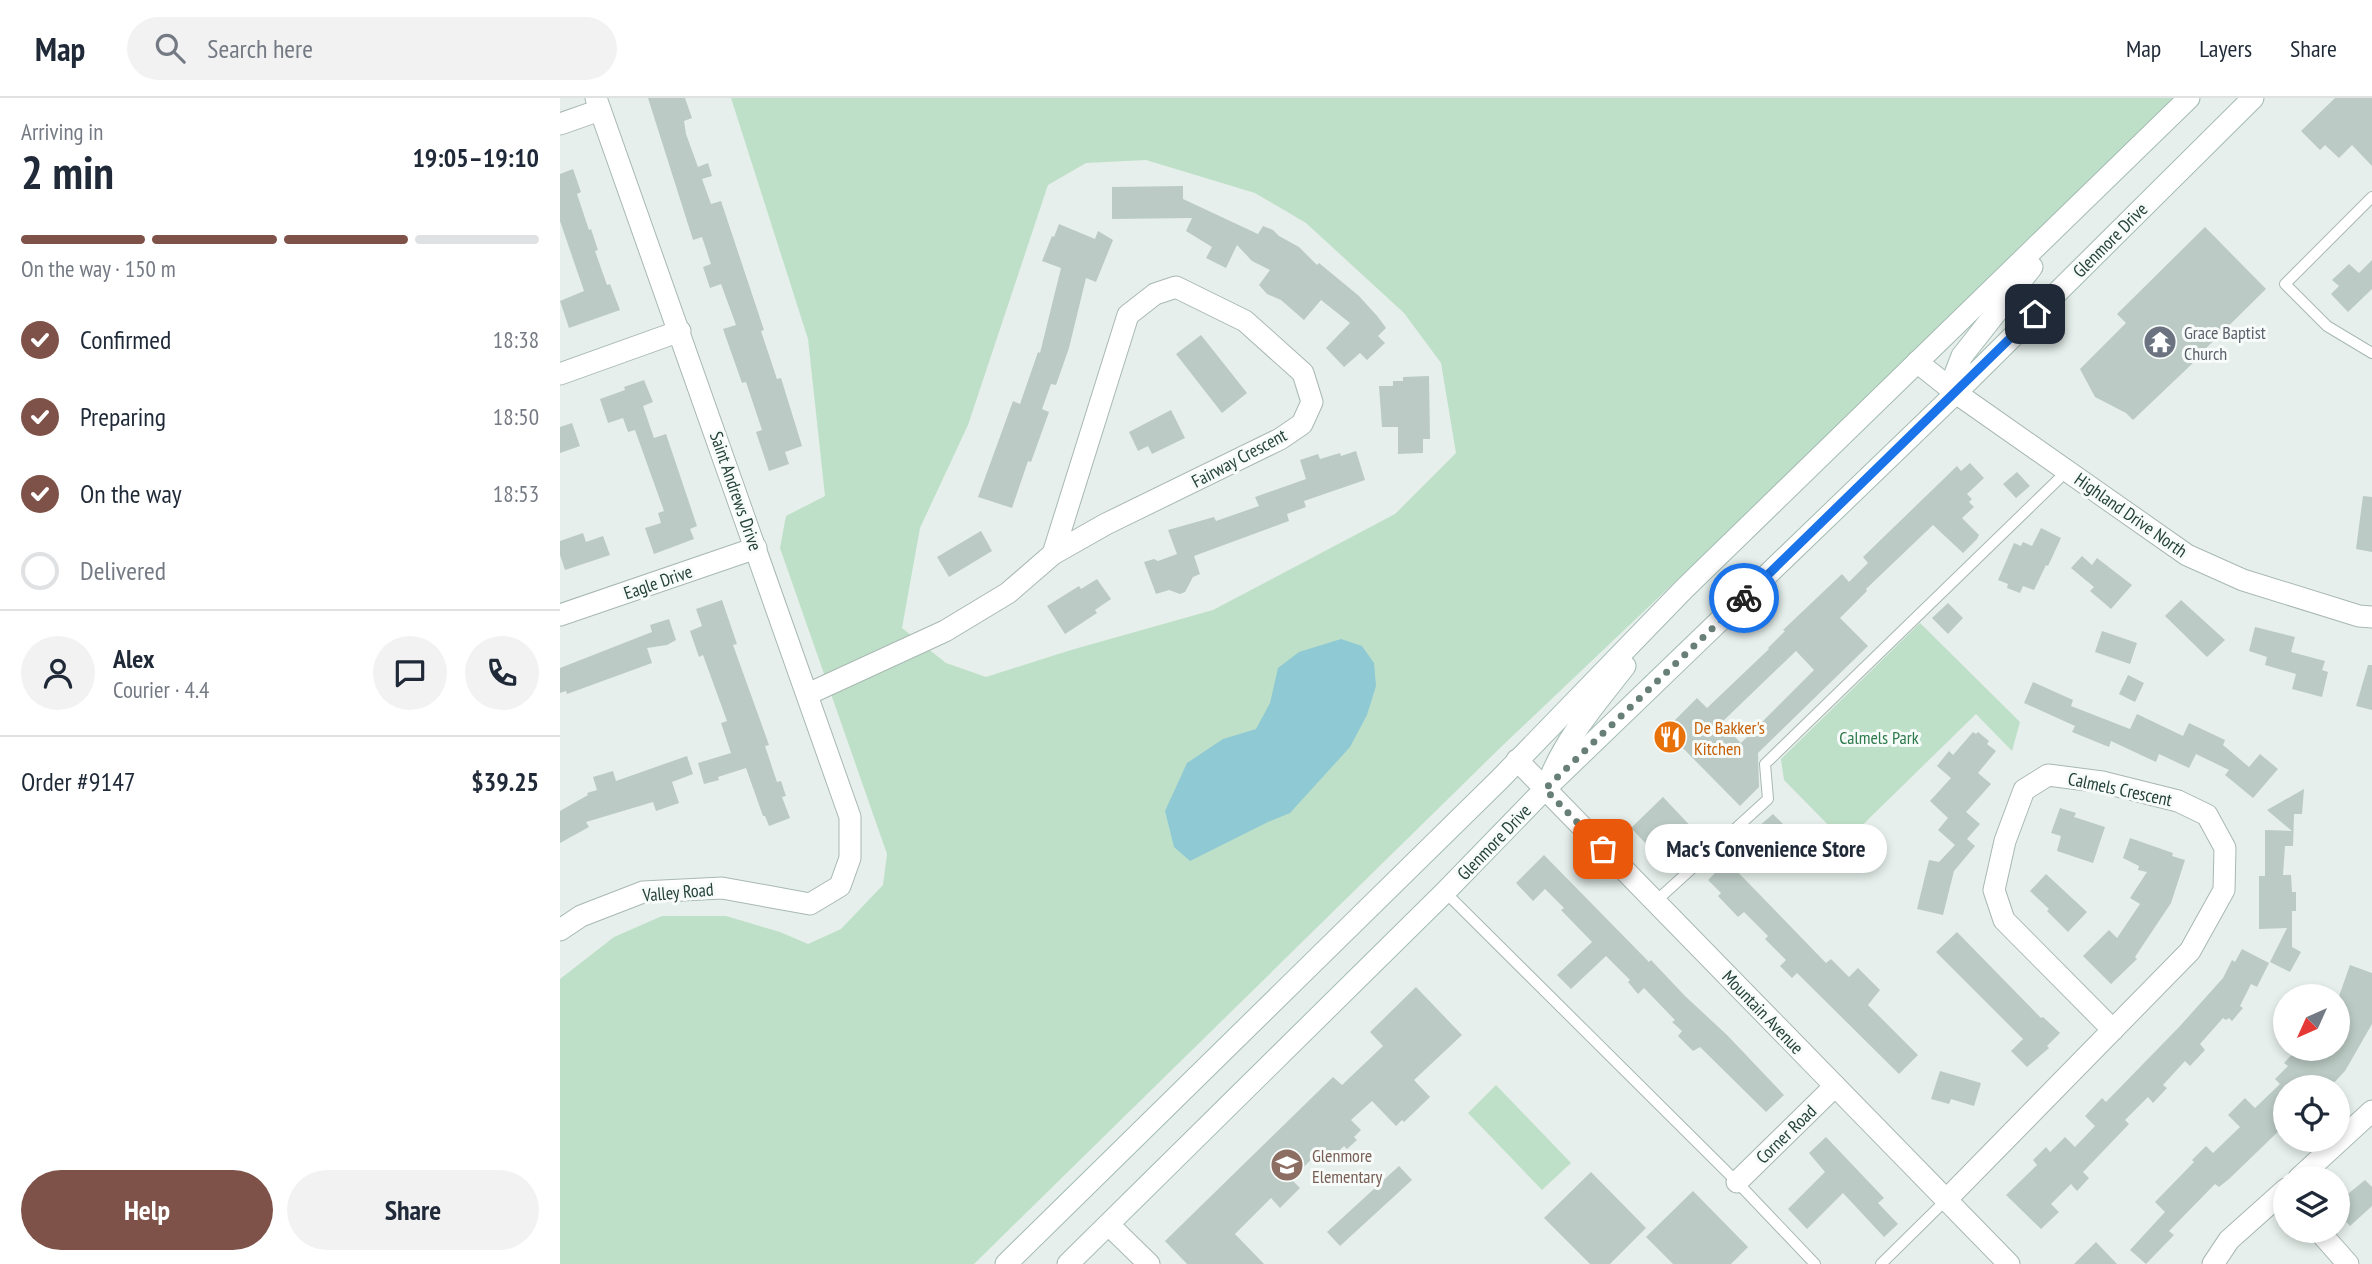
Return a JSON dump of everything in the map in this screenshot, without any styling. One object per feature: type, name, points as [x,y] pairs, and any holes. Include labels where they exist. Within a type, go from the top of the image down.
[{"type":"street","points":[[1006,1264],[1517,760],[1684,589],[2189,98]]},
{"type":"street","name":"Glenmore Drive","points":[[1068,1264],[1445,892],[1545,789],[1956,393],[2253,98]]},
{"type":"street","points":[[560,124],[598,104]]},
{"type":"street","name":"Saint Andrews Drive","points":[[598,104],[850,817],[850,858],[840,886]]},
{"type":"street","points":[[1956,393],[1955,374],[1962,356],[2079,207]]},
{"type":"street","name":"Fairway Crescent","points":[[807,694],[945,631],[1008,593],[1053,554],[1106,524],[1280,439],[1302,424],[1312,402],[1303,373],[1245,321],[1176,287],[1155,294],[1128,315],[1053,554]]},
{"type":"street","points":[[560,374],[680,331]]},
{"type":"street","name":"Highland Drive North","points":[[1917,362],[1956,393],[2187,555],[2243,580],[2359,616],[2372,617]]},
{"type":"street","name":"Eagle Drive","points":[[560,615],[756,548]]},
{"type":"street","points":[[1545,789],[1557,760],[1584,720],[1684,589]]},
{"type":"street","name":"Mountain Avenue","points":[[1517,760],[2009,1264]]},
{"type":"street","name":"Calmels Crescent","points":[[1946,1200],[2113,1030],[2190,951],[2224,890],[2225,848],[2207,815],[2178,801],[2102,782],[2049,775],[2024,790],[2005,841],[1994,890],[2004,920],[2113,1030]]},
{"type":"street","name":"Valley Road","points":[[560,930],[581,916],[643,892],[722,888],[810,904],[840,886]]},
{"type":"street","name":"Corner Road","points":[[1737,1182],[1835,1086]]},
{"type":"street","points":[[2312,1166],[2372,1111]]},
{"type":"street","points":[[2213,1264],[2229,1240],[2273,1201]]},
{"type":"street","points":[[1109,1225],[1149,1264]]},
{"type":"street","points":[[2329,1243],[2348,1264]]},
{"type":"lane","points":[[2372,197],[2285,284],[2327,326],[2372,353]]},
{"type":"lane","points":[[1655,902],[1768,799],[1765,764],[2067,471]]},
{"type":"lane","points":[[1445,892],[1737,1182],[1815,1264]]},
{"type":"lane","points":[[1881,1264],[1946,1200]]},
{"type":"green space","points":[[731,98],[2174,98],[1880,387],[1501,747],[974,1264],[560,1264],[560,979],[614,937],[662,916],[726,916],[780,932],[808,944],[841,929],[883,885],[887,854],[780,548],[786,516],[825,496],[808,339]],"holes":[[[1146,160],[1255,193],[1306,223],[1404,313],[1441,363],[1456,453],[1395,514],[1213,610],[986,677],[946,663],[902,628],[920,528],[968,425],[1048,185],[1086,163]]]},
{"type":"green space","name":"Calmels Park","points":[[1920,623],[2020,722],[2012,751],[1976,714],[1845,842],[1784,780],[1781,759]]},
{"type":"green space","points":[[1496,1085],[1571,1163],[1542,1190],[1468,1113]]},
{"type":"water","points":[[1341,639],[1362,646],[1374,663],[1376,686],[1367,715],[1350,747],[1290,813],[1190,861],[1174,847],[1165,811],[1187,763],[1223,739],[1256,729],[1270,703],[1278,668],[1299,652]]},
{"type":"building","points":[[648,98],[685,98],[692,118],[684,121],[686,134],[698,167],[708,163],[712,176],[702,179],[711,204],[721,201],[764,330],[761,331],[777,379],[781,378],[802,446],[785,452],[789,464],[769,471],[756,432],[762,430],[746,382],[742,383],[723,329],[736,325],[721,284],[710,288],[703,267],[711,264],[702,237],[693,240]]},
{"type":"building","points":[[2335,98],[2372,98],[2372,166],[2352,145],[2339,158],[2325,145],[2320,150],[2301,131]]},
{"type":"building","points":[[573,169],[581,192],[577,194],[598,250],[595,251],[607,285],[610,284],[620,310],[569,328],[560,301],[584,291],[560,221],[560,174]]},
{"type":"building","points":[[1183,186],[1183,199],[1258,234],[1263,226],[1273,230],[1299,247],[1317,265],[1319,263],[1359,296],[1378,317],[1386,328],[1378,336],[1385,343],[1367,360],[1360,353],[1344,367],[1326,348],[1350,323],[1321,300],[1304,320],[1281,300],[1267,294],[1259,285],[1270,270],[1252,261],[1237,245],[1226,268],[1206,258],[1212,247],[1186,231],[1192,218],[1112,219],[1112,187]]},
{"type":"building","points":[[1059,224],[1095,239],[1098,231],[1113,240],[1096,282],[1086,278],[1069,348],[1056,385],[1051,384],[1042,409],[1049,412],[1012,508],[978,497],[1013,401],[1020,404],[1038,352],[1040,353],[1061,268],[1042,261]]},
{"type":"building","name":"Grace Baptist Church","points":[[2205,227],[2266,289],[2133,420],[2126,413],[2095,397],[2080,369],[2126,323],[2117,314]]},
{"type":"building","points":[[2372,260],[2372,289],[2348,312],[2331,294],[2339,286],[2332,280],[2349,264],[2359,273]]},
{"type":"building","points":[[1201,335],[1247,393],[1222,413],[1176,354]]},
{"type":"building","points":[[1429,376],[1430,439],[1423,439],[1423,453],[1398,454],[1398,427],[1382,427],[1379,386],[1393,386],[1393,381],[1403,381],[1403,377]]},
{"type":"building","points":[[644,380],[653,402],[643,406],[654,438],[666,434],[697,526],[690,529],[694,539],[654,554],[645,528],[661,523],[658,513],[664,511],[635,430],[628,432],[623,418],[608,423],[600,399]]},
{"type":"building","points":[[1171,410],[1185,438],[1152,454],[1148,446],[1138,451],[1129,432]]},
{"type":"building","points":[[572,423],[580,446],[560,453],[560,427]]},
{"type":"building","points":[[1356,451],[1365,480],[1304,501],[1306,507],[1287,514],[1289,521],[1194,556],[1200,574],[1193,577],[1185,592],[1180,594],[1169,590],[1156,594],[1144,562],[1154,559],[1158,561],[1177,554],[1168,530],[1214,517],[1216,521],[1259,506],[1255,497],[1306,479],[1300,460],[1318,454],[1320,459]]},
{"type":"building","points":[[1970,463],[1984,478],[1967,494],[1974,507],[1962,518],[1979,535],[1977,539],[1963,553],[1933,525],[1866,589],[1840,618],[1868,646],[1758,753],[1759,787],[1740,806],[1665,730],[1697,698],[1707,708],[1842,574],[1849,582],[1868,563],[1863,557],[1957,466],[1961,471]],"holes":[[[1796,651],[1814,670],[1741,743],[1721,723]]]},
{"type":"building","points":[[2017,472],[2030,486],[2016,498],[2003,484]]},
{"type":"building","points":[[2363,496],[2372,497],[2372,552],[2356,549]]},
{"type":"building","points":[[2041,528],[2061,538],[2048,566],[2046,565],[2034,590],[2023,586],[2020,593],[2007,588],[2008,584],[1998,580],[2014,543],[2021,546],[2023,542],[2032,546]]},
{"type":"building","points":[[981,531],[992,551],[949,577],[937,557]]},
{"type":"building","points":[[583,533],[586,542],[603,536],[610,555],[565,570],[560,555],[560,541]]},
{"type":"building","points":[[2082,556],[2092,565],[2097,558],[2132,585],[2111,609],[2090,591],[2094,587],[2071,568]]},
{"type":"building","points":[[1097,579],[1111,599],[1095,610],[1097,613],[1065,634],[1047,606],[1079,586],[1081,589]]},
{"type":"building","points":[[722,600],[737,644],[733,645],[769,745],[765,746],[777,782],[781,781],[786,796],[782,797],[790,818],[769,826],[746,768],[704,784],[698,763],[731,753],[721,723],[727,721],[703,655],[699,657],[690,631],[702,626],[696,609]]},
{"type":"building","points":[[2181,600],[2225,640],[2207,657],[2165,616]]},
{"type":"building","points":[[1948,603],[1963,618],[1948,634],[1932,618]]},
{"type":"building","points":[[669,619],[676,640],[667,645],[647,648],[652,663],[567,694],[566,691],[560,693],[560,668],[652,632],[650,625]]},
{"type":"building","points":[[2255,627],[2295,637],[2291,652],[2325,661],[2322,670],[2328,672],[2322,697],[2292,689],[2296,674],[2265,665],[2267,657],[2249,651]]},
{"type":"building","points":[[2102,631],[2137,643],[2130,664],[2095,652]]},
{"type":"building","points":[[2368,665],[2372,665],[2372,710],[2356,706]]},
{"type":"building","points":[[2128,675],[2144,683],[2135,702],[2119,694]]},
{"type":"building","points":[[2033,682],[2073,700],[2071,706],[2130,729],[2137,714],[2183,736],[2189,723],[2225,740],[2223,745],[2249,767],[2260,754],[2278,769],[2253,798],[2225,775],[2229,770],[2196,754],[2189,768],[2159,754],[2156,762],[2111,741],[2109,747],[2072,732],[2075,726],[2024,703]]},
{"type":"building","points":[[1973,732],[1978,732],[1989,741],[1987,744],[1996,751],[1978,773],[1991,784],[1966,812],[1980,824],[1967,839],[1975,846],[1954,871],[1943,915],[1917,909],[1929,860],[1939,862],[1955,845],[1938,830],[1948,818],[1930,801],[1951,778],[1937,766],[1949,751],[1953,755]]},
{"type":"building","points":[[687,756],[693,774],[672,782],[679,803],[656,811],[653,802],[586,822],[589,827],[560,843],[560,811],[588,795],[587,793],[597,790],[593,777],[613,771],[616,781]]},
{"type":"building","points":[[2304,789],[2302,814],[2294,814],[2293,846],[2285,846],[2283,875],[2291,875],[2292,892],[2296,892],[2296,911],[2292,911],[2292,947],[2301,952],[2290,972],[2270,962],[2287,928],[2259,929],[2259,876],[2265,876],[2265,830],[2292,831],[2267,810]]},
{"type":"building","points":[[1663,797],[1698,834],[1666,865],[1631,828]]},
{"type":"building","points":[[2060,808],[2076,813],[2074,817],[2105,827],[2093,863],[2057,851],[2061,836],[2051,833]]},
{"type":"building","points":[[1773,814],[1785,826],[1771,840],[1758,827]]},
{"type":"building","points":[[2130,838],[2185,860],[2171,903],[2135,957],[2137,959],[2111,984],[2083,956],[2109,930],[2117,938],[2140,904],[2130,898],[2147,872],[2138,870],[2139,866],[2123,858]]},
{"type":"building","points":[[1544,855],[1649,962],[1651,960],[1727,1035],[1784,1095],[1766,1112],[1700,1047],[1693,1051],[1678,1036],[1682,1031],[1672,1022],[1675,1020],[1644,988],[1638,994],[1628,982],[1630,980],[1606,956],[1571,989],[1557,975],[1592,942],[1545,889],[1533,901],[1516,883]]},
{"type":"building","points":[[1727,861],[1826,963],[1831,959],[1849,977],[1858,968],[1880,990],[1868,1005],[1918,1055],[1899,1074],[1797,973],[1792,978],[1780,966],[1786,960],[1765,939],[1768,936],[1744,912],[1738,917],[1718,896],[1721,893],[1708,880]]},
{"type":"building","points":[[2046,874],[2087,912],[2068,932],[2030,891]]},
{"type":"building","points":[[1957,932],[2041,1018],[2060,1033],[2047,1046],[2049,1048],[2027,1067],[2011,1051],[2023,1039],[1936,952]]},
{"type":"building","points":[[2242,949],[2269,963],[2257,987],[2251,984],[2240,1006],[2243,1008],[2232,1021],[2223,1018],[2200,1044],[2205,1050],[2190,1066],[2185,1061],[2163,1085],[2167,1088],[2153,1103],[2148,1097],[2125,1120],[2129,1124],[2083,1172],[2089,1178],[2077,1191],[2071,1184],[2051,1204],[2059,1212],[2041,1229],[2006,1195],[2037,1165],[2033,1160],[2046,1147],[2050,1152],[2065,1137],[2075,1147],[2095,1126],[2085,1116],[2102,1098],[2106,1102],[2180,1026],[2223,978],[2232,960],[2235,962]]},
{"type":"building","points":[[2350,965],[2372,973],[2372,1024],[2345,1071],[2341,1075],[2279,1075],[2288,1066],[2284,1063],[2286,1061],[2350,1061],[2350,984],[2343,984]]},
{"type":"building","points":[[1416,987],[1462,1035],[1414,1080],[1430,1097],[1404,1122],[1402,1120],[1396,1126],[1372,1101],[1351,1120],[1361,1130],[1354,1137],[1357,1140],[1347,1149],[1344,1146],[1324,1165],[1315,1156],[1291,1179],[1300,1188],[1280,1208],[1271,1198],[1235,1234],[1264,1264],[1187,1264],[1165,1241],[1333,1077],[1342,1085],[1383,1046],[1370,1032]]},
{"type":"building","points":[[1940,1071],[1981,1083],[1974,1106],[1951,1099],[1949,1104],[1931,1099]]},
{"type":"building","points":[[2273,1091],[2273,1137],[2229,1179],[2219,1187],[2215,1184],[2169,1231],[2174,1235],[2146,1264],[2130,1250],[2165,1212],[2155,1202],[2206,1146],[2213,1153],[2240,1127],[2228,1115],[2245,1098],[2255,1108]]},
{"type":"building","points":[[1826,1137],[1884,1198],[1878,1203],[1898,1224],[1884,1237],[1843,1193],[1807,1229],[1788,1209],[1825,1172],[1809,1153]]},
{"type":"building","points":[[1399,1166],[1412,1180],[1340,1246],[1327,1232]]},
{"type":"building","points":[[1591,1172],[1646,1228],[1610,1264],[1590,1264],[1544,1218]]},
{"type":"building","points":[[2365,1180],[2372,1187],[2372,1206],[2350,1226],[2350,1192]]},
{"type":"building","points":[[1693,1191],[1748,1247],[1731,1264],[1673,1264],[1646,1237]]},
{"type":"building","points":[[2096,1242],[2117,1264],[2074,1264]]},
{"type":"way so far","points":[[1603,849],[1545,789],[1744,598]]},
{"type":"place","name":"Grace Baptist Church","points":[[2160,342]]},
{"type":"place","name":"De Bakker's Kitchen","points":[[1670,737]]},
{"type":"place","name":"Mac's Convenience Store","points":[[1603,849]]},
{"type":"place","name":"Glenmore Elementary","points":[[1287,1165]]},
{"type":"route","points":[[1744,598],[2035,314]]}]
